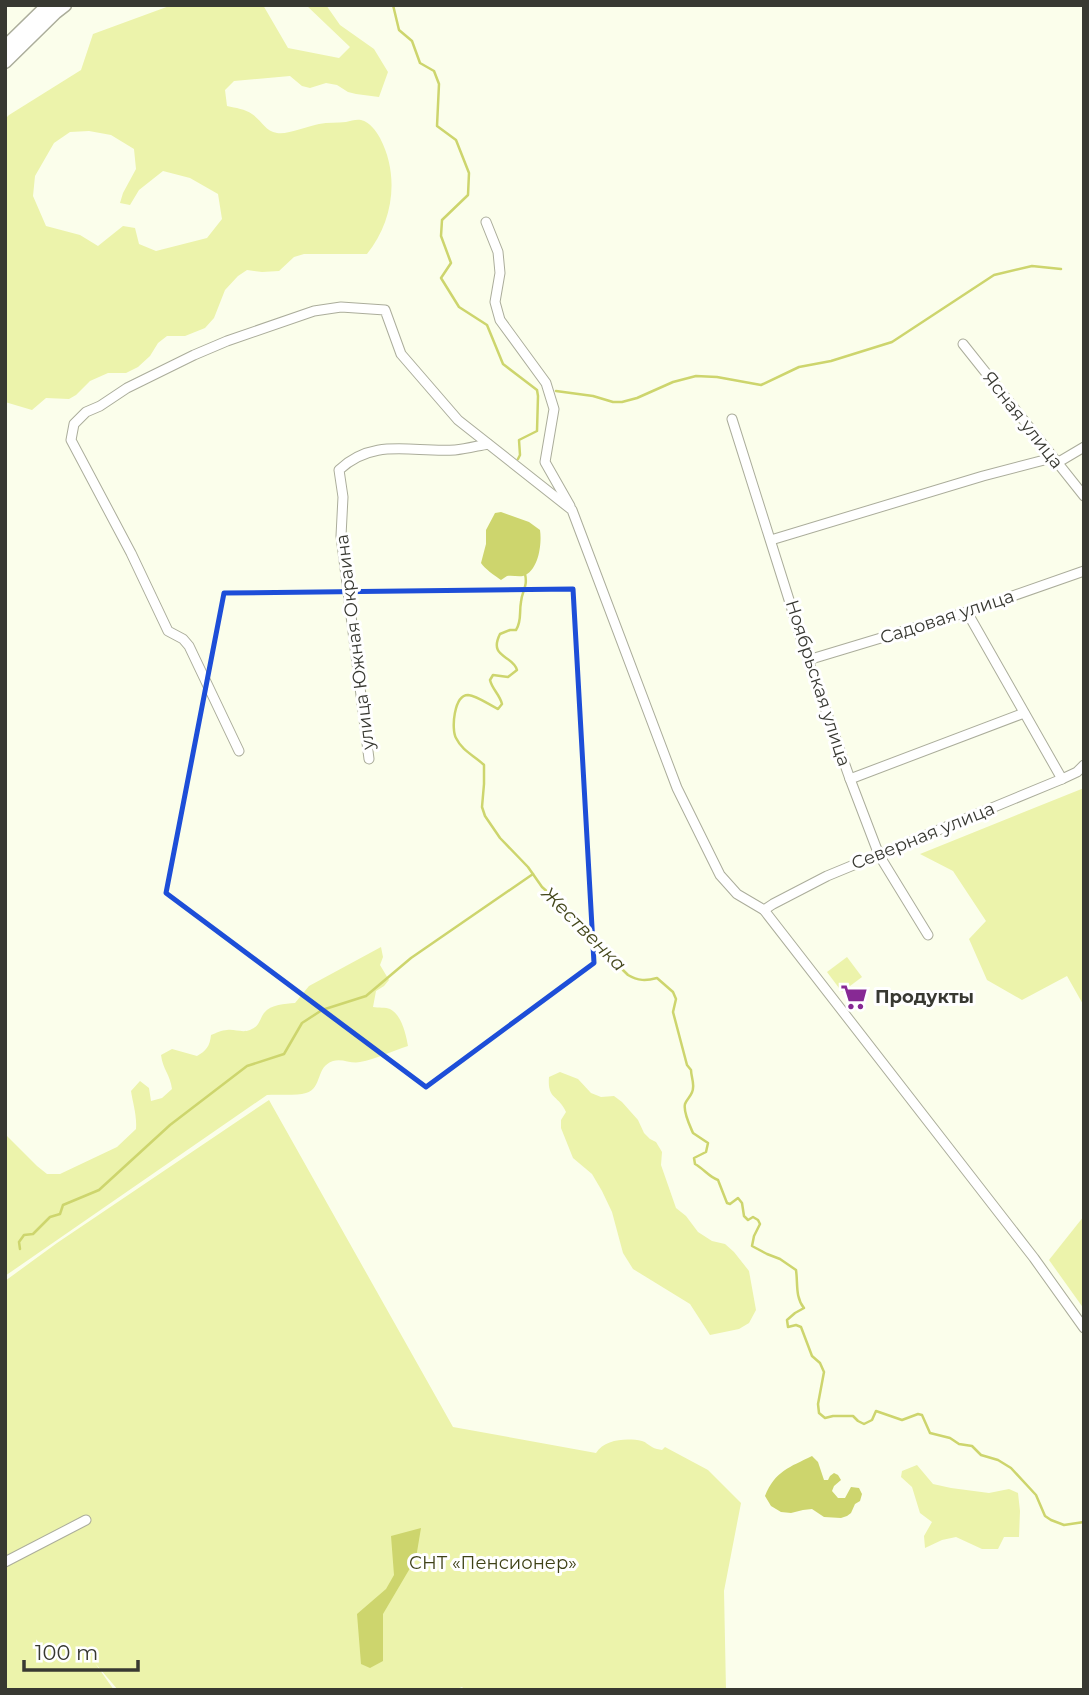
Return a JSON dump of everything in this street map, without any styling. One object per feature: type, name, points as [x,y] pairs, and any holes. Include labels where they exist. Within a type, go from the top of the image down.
[{"type":"main road","points":[[5,47],[48,5]]},
{"type":"main road","points":[[5,62],[65,5]]},
{"type":"street","points":[[486,222],[498,252],[500,273],[495,302],[500,320],[546,383],[554,409],[545,462],[572,510],[677,788],[720,875],[737,894],[764,910],[1034,1258],[1084,1328]]},
{"type":"street","points":[[239,751],[189,646],[183,639],[168,631],[71,440],[74,424],[86,412],[127,388],[205,350],[314,311],[341,307],[385,310],[401,354],[458,420],[572,510]]},
{"type":"street","name":"Ясная улица","points":[[963,344],[1084,496]]},
{"type":"street","name":"Ноябрьская улица","points":[[732,419],[808,660],[850,779],[879,855],[928,935]]},
{"type":"street","name":"улица Южная Окраина","points":[[369,759],[341,537],[342,497],[339,470],[349,461],[376,450],[454,450],[488,444]]},
{"type":"street","points":[[771,540],[983,476],[1054,460],[1084,447]]},
{"type":"street","name":"Садовая улица","points":[[808,660],[967,612],[1084,571]]},
{"type":"street","points":[[967,612],[1062,779]]},
{"type":"street","points":[[850,779],[1024,713]]},
{"type":"street","name":"Северная улица","points":[[764,910],[827,876],[1062,779],[1077,772],[1084,765]]},
{"type":"street","points":[[5,1562],[86,1520]]},
{"type":"highlighted area","points":[[573,589],[594,963],[426,1087],[166,893],[224,593]]},
{"type":"green space","points":[[172,5],[263,5],[288,48],[339,58],[350,47],[306,5],[326,5],[340,25],[374,49],[388,72],[379,97],[348,92],[337,85],[326,83],[310,88],[302,86],[290,76],[234,81],[225,90],[227,106],[249,112],[266,128],[277,133],[326,123],[361,120],[367,123],[378,135],[386,153],[392,183],[391,198],[383,228],[367,254],[304,254],[294,257],[279,271],[247,270],[225,290],[214,318],[205,328],[185,336],[167,336],[138,367],[126,373],[108,373],[90,381],[69,399],[46,398],[32,410],[5,402],[5,119],[81,70],[93,34]],"holes":[[[89,131],[111,135],[134,149],[136,169],[120,203],[130,205],[139,190],[163,171],[190,178],[218,194],[222,219],[207,238],[156,251],[139,244],[135,228],[123,226],[98,246],[80,235],[46,226],[33,196],[35,176],[54,143],[70,132]]]},
{"type":"green space","points":[[1084,788],[1084,1006],[1067,976],[1022,1000],[987,980],[969,939],[986,921],[953,871],[920,854]]},
{"type":"green space","points":[[381,947],[383,957],[380,965],[389,980],[376,991],[373,1007],[388,1008],[398,1016],[408,1046],[360,1062],[333,1061],[324,1068],[315,1087],[306,1093],[267,1095],[5,1276],[5,1134],[47,1174],[60,1174],[117,1147],[136,1129],[131,1091],[140,1081],[149,1088],[151,1101],[162,1098],[172,1089],[161,1055],[172,1049],[197,1056],[207,1048],[211,1035],[225,1030],[250,1030],[258,1025],[270,1008],[295,1003],[309,986]]},
{"type":"green space","points":[[847,957],[862,977],[842,992],[827,972]]},
{"type":"green space","points":[[560,1072],[578,1079],[591,1093],[601,1097],[614,1096],[638,1120],[644,1133],[656,1142],[662,1152],[661,1165],[676,1208],[698,1232],[712,1241],[725,1244],[749,1271],[756,1310],[749,1323],[739,1329],[710,1335],[690,1304],[633,1269],[623,1253],[612,1212],[602,1191],[592,1174],[573,1158],[561,1128],[561,1120],[566,1112],[552,1094],[549,1084],[549,1077]]},
{"type":"green space","name":"СНТ «Пенсионер»","points":[[269,1100],[453,1427],[596,1453],[611,1442],[623,1440],[642,1441],[662,1450],[665,1447],[708,1470],[741,1503],[724,1591],[726,1690],[465,1690],[462,1687],[454,1690],[118,1690],[95,1663],[114,1690],[5,1690],[5,1281]]},
{"type":"green space","points":[[1084,1216],[1084,1309],[1049,1260]]},
{"type":"green space","points":[[917,1465],[933,1484],[989,1493],[1009,1489],[1018,1493],[1019,1537],[1004,1537],[998,1549],[982,1549],[956,1537],[925,1548],[924,1536],[932,1522],[920,1513],[912,1487],[901,1477],[902,1471]]},
{"type":"shaded area","points":[[501,512],[529,522],[540,530],[540,549],[533,569],[528,573],[523,576],[507,576],[501,580],[481,563],[486,530],[495,513]]},
{"type":"shaded area","points":[[812,1456],[818,1462],[824,1480],[828,1480],[834,1473],[838,1475],[841,1480],[832,1491],[838,1498],[845,1498],[851,1487],[859,1488],[862,1494],[860,1501],[847,1516],[824,1517],[812,1509],[781,1512],[771,1506],[765,1496],[778,1475]]},
{"type":"shaded area","points":[[421,1528],[416,1558],[383,1614],[383,1661],[370,1668],[361,1664],[357,1614],[386,1589],[394,1575],[391,1536]]},
{"type":"waterway","name":"Жественка","points":[[393,5],[399,30],[412,41],[420,63],[434,71],[439,84],[437,126],[456,140],[469,173],[468,195],[442,220],[441,236],[451,263],[441,278],[459,307],[487,325],[503,364],[537,390],[537,431],[519,440],[518,459]]},
{"type":"waterway","points":[[556,391],[622,402],[696,376],[761,385],[799,367],[831,361],[892,342],[994,275],[1032,266],[1061,269]]},
{"type":"waterway","name":"Жественка","points":[[525,574],[518,627],[500,634],[497,642],[499,652],[511,661],[517,670],[508,677],[493,675],[490,680],[502,704],[498,709],[472,696],[463,696],[457,706],[454,720],[456,738],[465,750],[484,765],[482,807],[500,838],[581,929],[628,975],[642,980],[657,978],[673,992],[676,999],[673,1012],[693,1084],[692,1093],[685,1104],[686,1115],[693,1133],[708,1143],[706,1152],[694,1158],[695,1164],[718,1180],[727,1203],[730,1204],[738,1198],[742,1203],[744,1216],[748,1220],[753,1217],[758,1220],[760,1224],[752,1246],[796,1270],[798,1295],[804,1308],[787,1320],[788,1327],[801,1327],[812,1356],[820,1363],[824,1372],[819,1413],[825,1418],[853,1416],[864,1424],[872,1420],[876,1411],[902,1420],[922,1415],[930,1433],[972,1446],[981,1455],[998,1460],[1011,1468],[1036,1495],[1045,1516],[1051,1520],[1064,1525],[1084,1522]]},
{"type":"waterway","points":[[20,1249],[19,1242],[24,1235],[33,1234],[50,1217],[60,1214],[63,1205],[99,1190],[170,1125],[247,1066],[284,1054],[302,1023],[322,1010],[366,996],[411,958],[533,874]]},
{"type":"place","name":"Продукты","points":[[854,997]]}]
